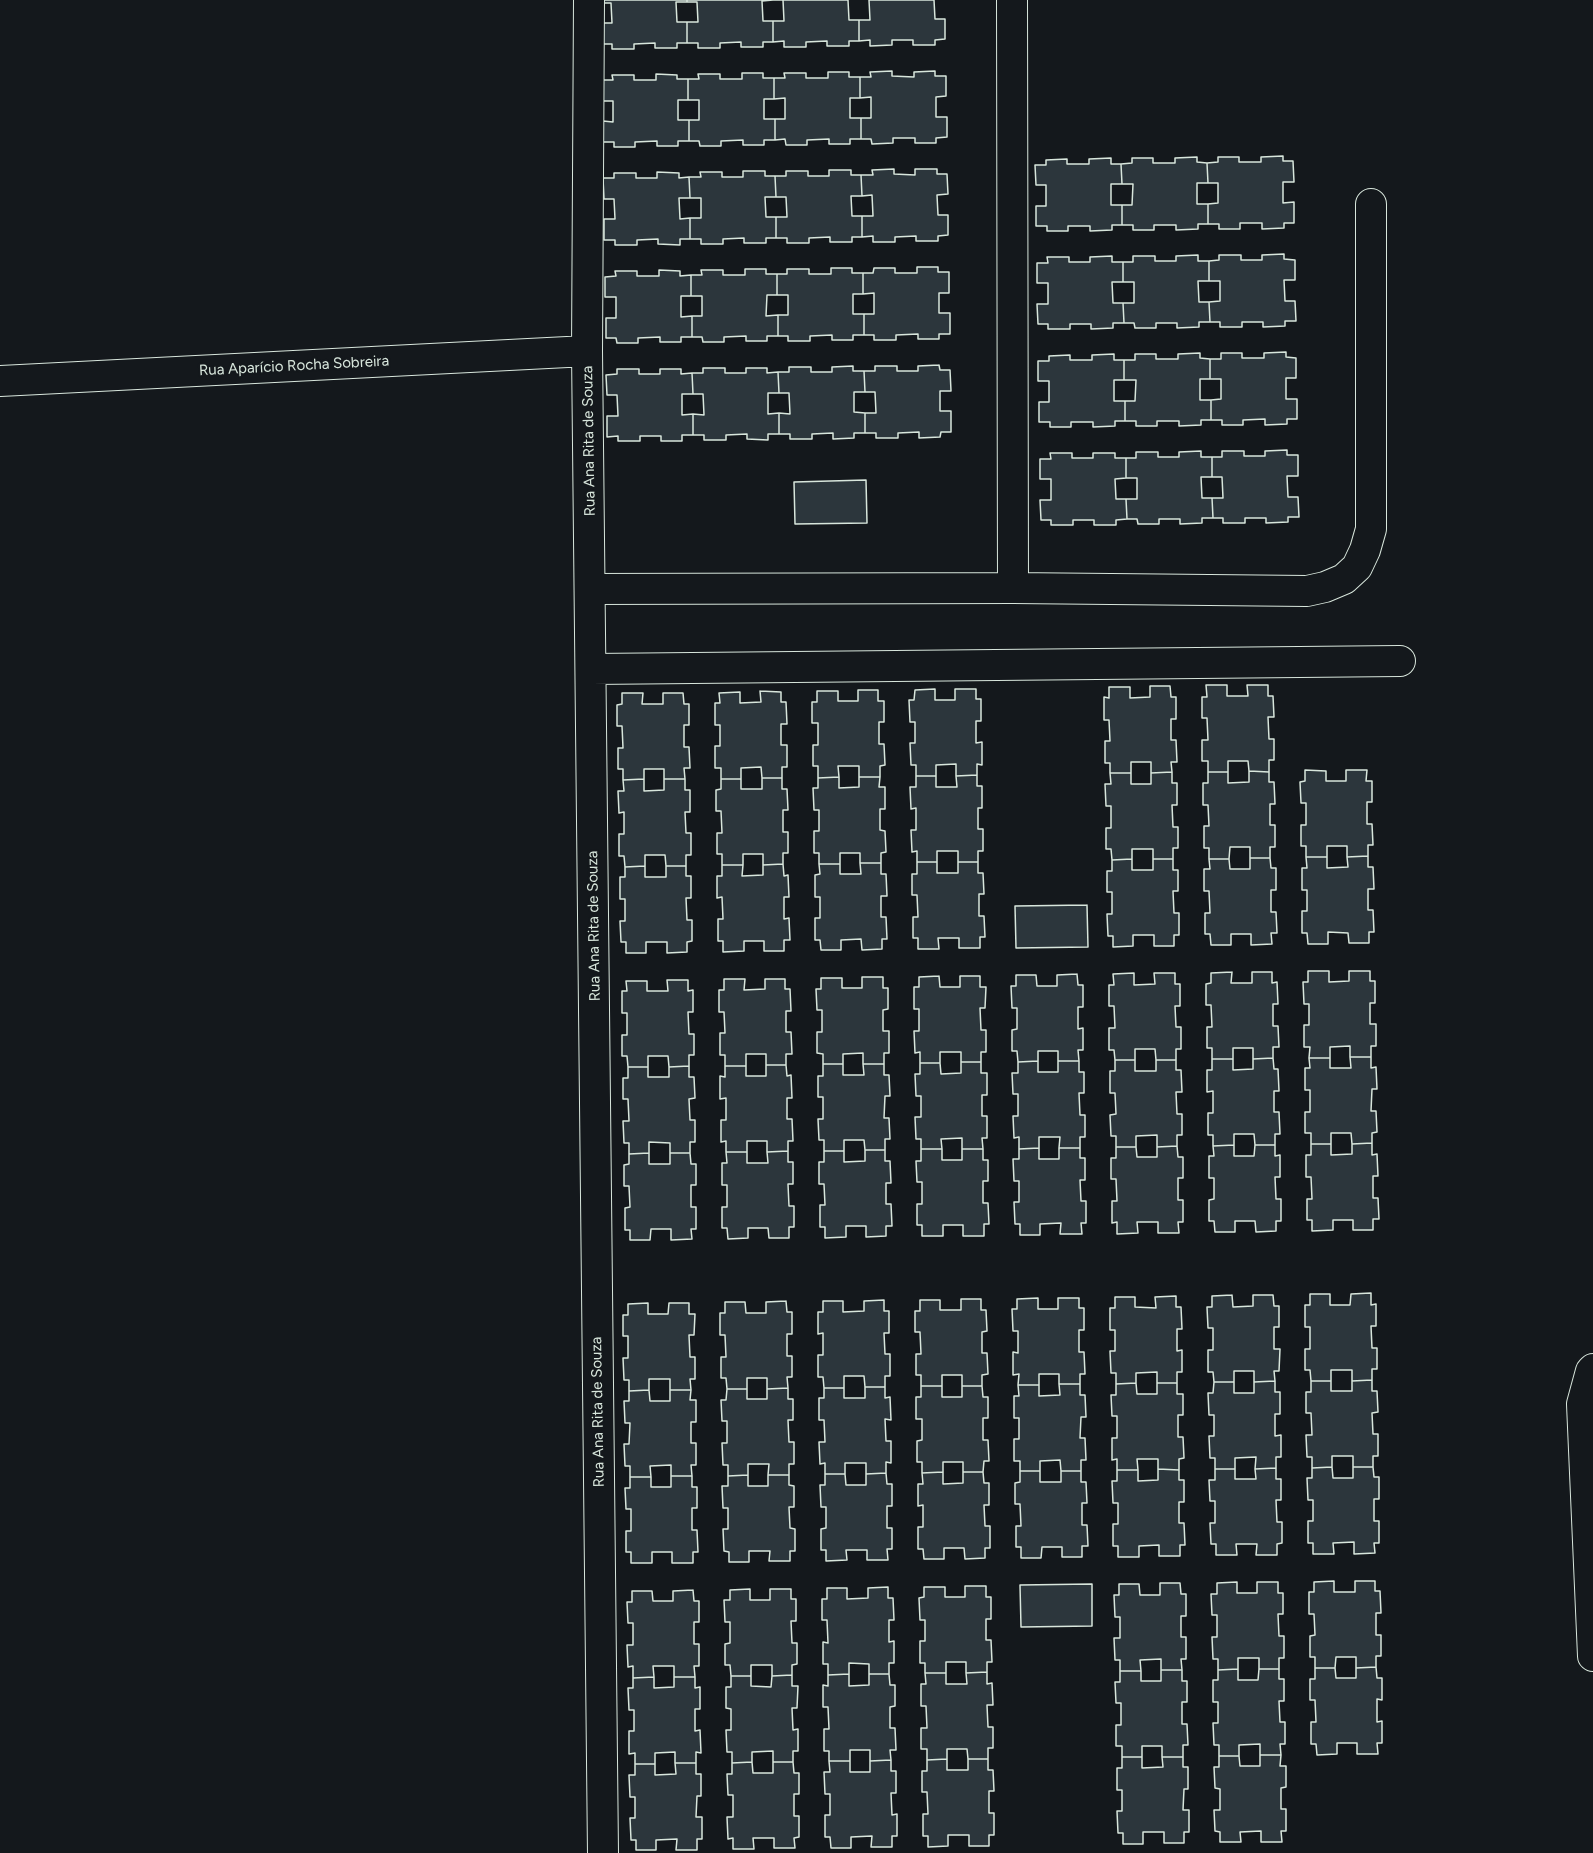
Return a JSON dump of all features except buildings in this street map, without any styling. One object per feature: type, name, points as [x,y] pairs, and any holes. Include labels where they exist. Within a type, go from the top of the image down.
[{"type":"street","name":"Rua Ana Rita de Souza","points":[[589,0],[588,351],[603,1853]]},
{"type":"street","points":[[1012,1],[1013,588]]},
{"type":"street","points":[[591,589],[1013,588],[1307,591],[1344,579],[1357,567],[1371,529],[1371,204]]},
{"type":"street","name":"Rua Aparício Rocha Sobreira","points":[[0,381],[588,351]]},
{"type":"street","points":[[592,669],[1400,661]]},
{"type":"street","points":[[1593,1369],[1582,1404],[1593,1656]]}]
